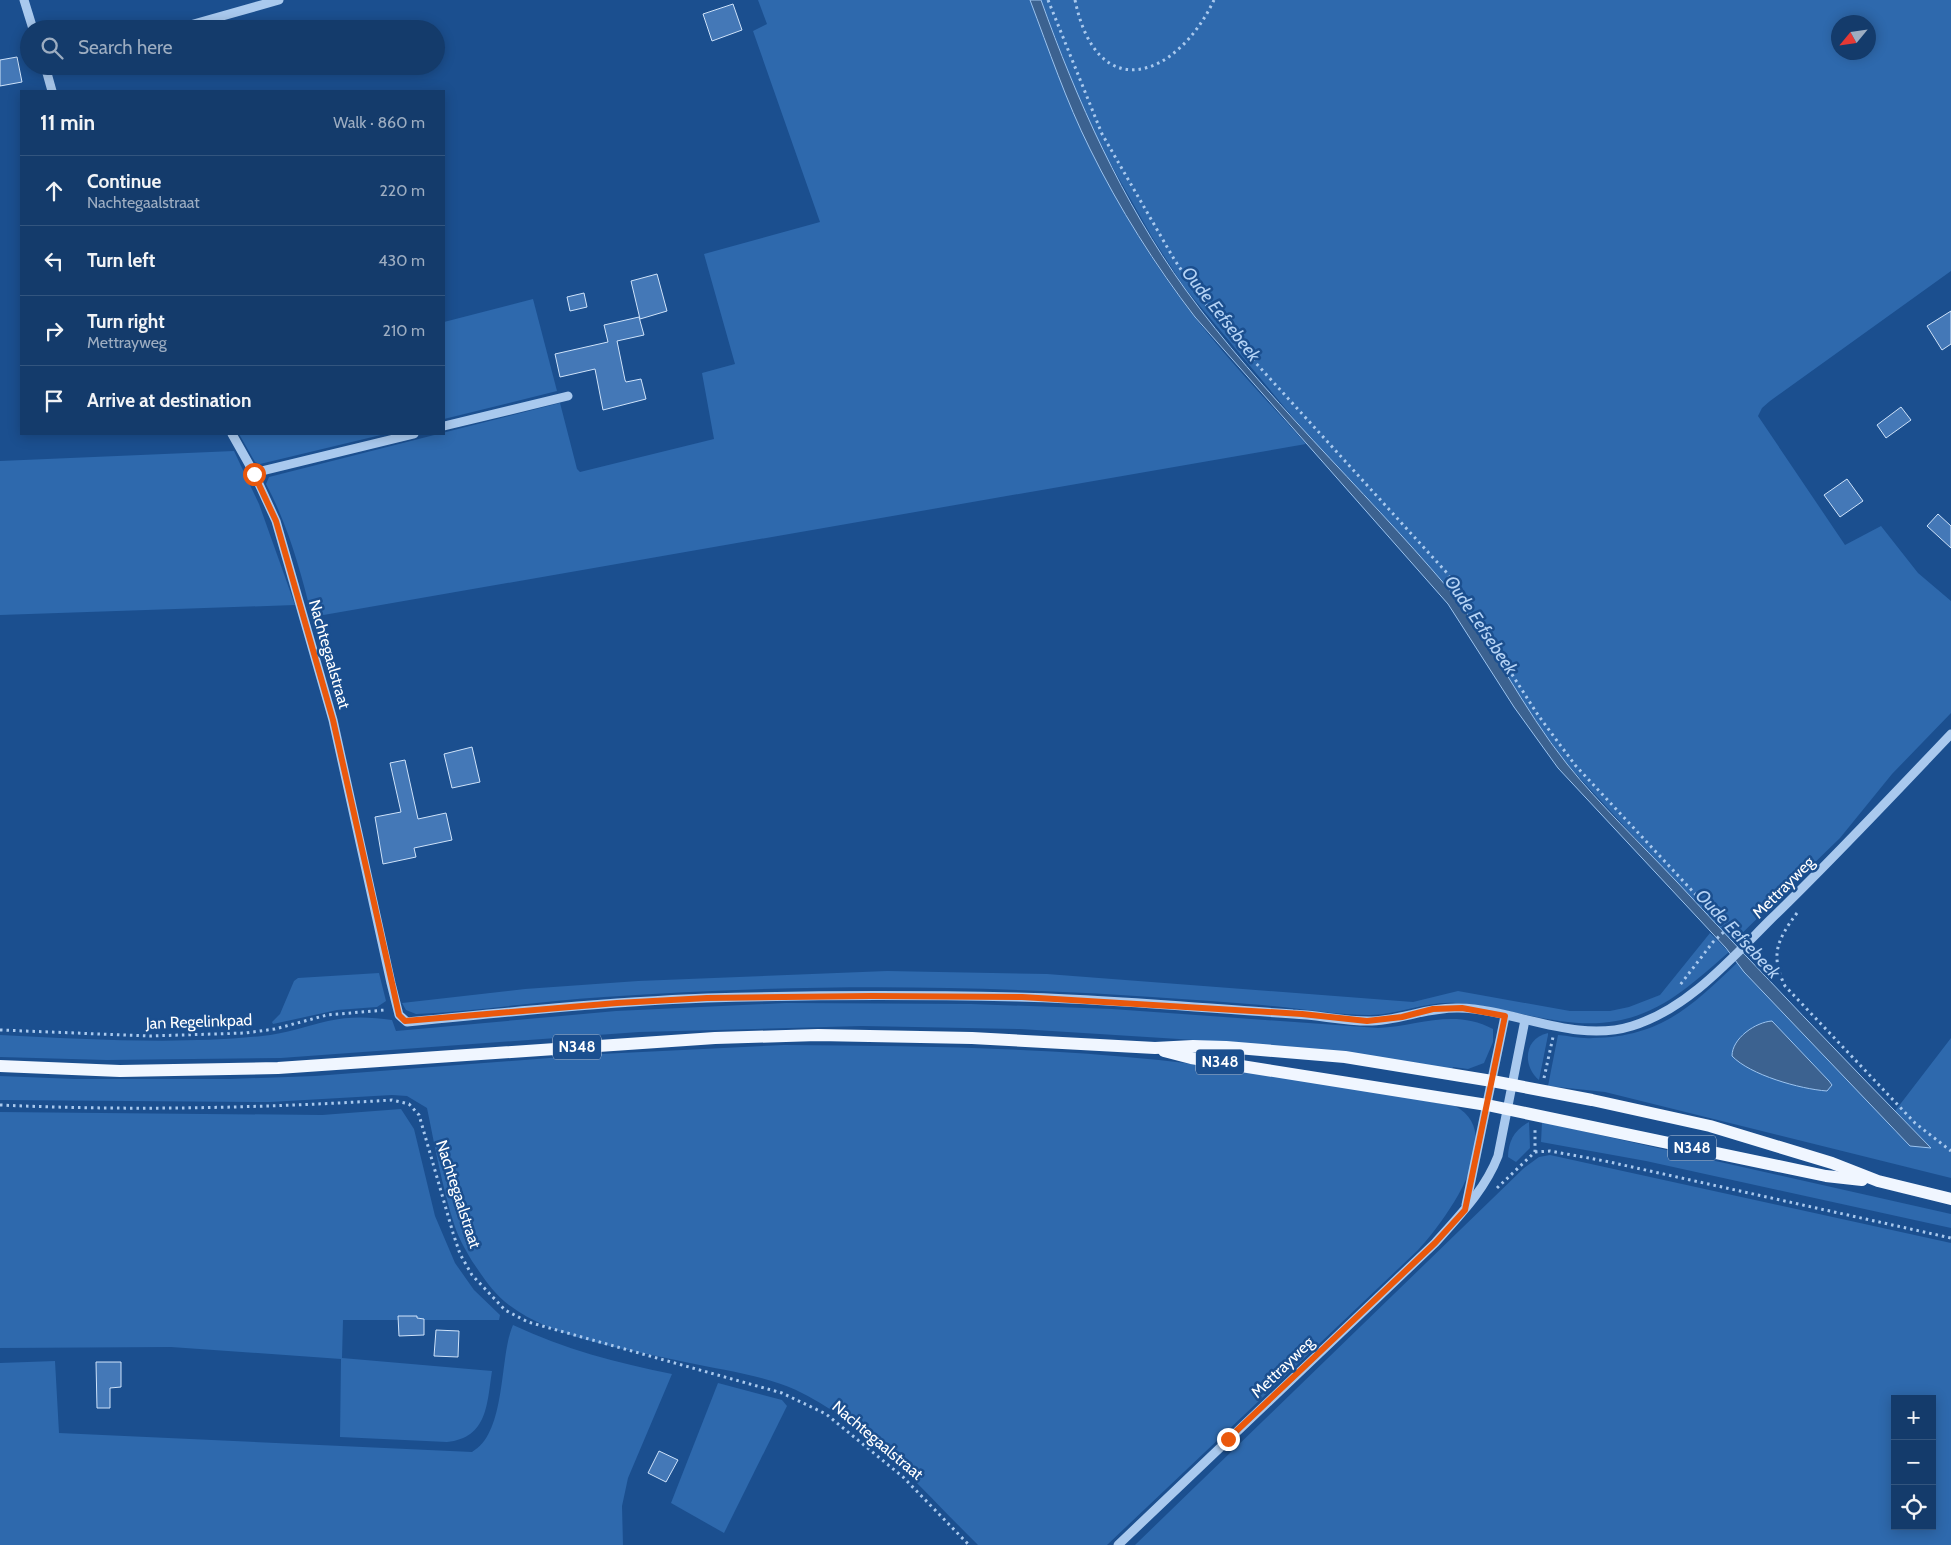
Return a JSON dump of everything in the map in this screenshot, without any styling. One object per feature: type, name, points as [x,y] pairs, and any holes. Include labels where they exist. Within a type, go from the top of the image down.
[{"type":"main road","name":"N348","points":[[0,1066],[120,1071],[278,1068],[460,1057],[613,1044],[716,1038],[809,1036],[972,1038],[1155,1048],[1226,1047],[1345,1057],[1492,1081],[1710,1126],[1832,1163],[1878,1181],[1951,1199]]},
{"type":"main road","name":"N348","points":[[1155,1048],[1191,1058],[1508,1109],[1826,1176],[1878,1181]]},
{"type":"street","points":[[24,0],[30,20]]},
{"type":"street","points":[[208,20],[279,0]]},
{"type":"street","points":[[47,75],[52,90]]},
{"type":"street","points":[[445,426],[568,396]]},
{"type":"street","name":"Nachtegaalstraat","points":[[233,435],[254,474],[276,521],[333,720],[398,1008]]},
{"type":"street","points":[[254,474],[410,435]]},
{"type":"street","name":"Mettrayweg","points":[[398,1008],[399,1015],[406,1022],[617,1003],[707,998],[1022,997],[1302,1014],[1367,1021],[1402,1017],[1433,1009],[1462,1008],[1556,1027],[1603,1031],[1632,1026],[1682,1001],[1743,947],[1803,888],[1951,734]]},
{"type":"street","points":[[1465,1210],[1505,1016]]},
{"type":"street","name":"Mettrayweg","points":[[1118,1545],[1435,1243],[1465,1210],[1491,1172],[1498,1156],[1525,1020]]},
{"type":"path","points":[[1048,0],[1102,134],[1188,282],[1254,361],[1447,573],[1538,714],[1575,765],[1725,926],[1726,930],[1713,942],[1676,990]]},
{"type":"path","points":[[1075,0],[1084,35],[1092,48],[1109,63],[1131,71],[1144,70],[1158,64],[1174,52],[1196,29],[1214,0]]},
{"type":"path","points":[[1799,911],[1785,929],[1777,947],[1777,969],[1786,986],[1915,1123],[1951,1151]]},
{"type":"path","name":"Jan Regelinkpad","points":[[0,1030],[150,1036],[245,1033],[275,1028],[327,1015],[398,1008]]},
{"type":"path","name":"Nachtegaalstraat","points":[[0,1105],[136,1109],[277,1107],[392,1100],[409,1104],[419,1115],[436,1180],[460,1254],[472,1275],[505,1310],[528,1322],[782,1393],[826,1414],[903,1477],[969,1545]]},
{"type":"path","points":[[1535,1152],[1550,1151],[1604,1161],[1951,1238]]},
{"type":"shaded area","points":[[758,0],[1030,0],[1075,113],[1130,222],[1175,291],[1206,331],[1306,444],[312,617],[293,549],[281,516],[266,484],[269,477],[434,435],[445,435],[445,432],[560,403],[577,469],[580,472],[714,439],[702,373],[735,364],[704,254],[820,222],[753,31],[767,24]]},
{"type":"shaded area","points":[[1030,0],[1041,0],[1086,113],[1121,186],[1162,255],[1215,328],[1280,404],[1447,587],[1478,630],[1551,743],[1580,779],[1771,983],[1931,1148],[1910,1146],[1744,972],[1726,948],[1558,768],[1514,707],[1448,604],[1195,317],[1138,236],[1101,171],[1073,112]]},
{"type":"shaded area","points":[[1041,0],[1951,0],[1951,271],[1770,401],[1762,408],[1758,416],[1845,545],[1881,526],[1918,573],[1951,601],[1951,713],[1892,774],[1840,838],[1732,943],[1567,764],[1542,730],[1460,604],[1376,507],[1316,445],[1184,287],[1152,237],[1097,140]]},
{"type":"shaded area","points":[[533,299],[557,391],[445,419],[445,322]]},
{"type":"shaded area","points":[[240,435],[381,435],[260,464],[255,462]]},
{"type":"shaded area","points":[[234,451],[259,504],[295,605],[0,615],[0,461]]},
{"type":"shaded area","points":[[1710,933],[1729,952],[1690,985],[1663,1004],[1649,1011],[1616,1021],[1596,1023],[1576,1023],[1496,1008],[1456,1003],[1434,1004],[1391,1013],[1356,1015],[1262,1005],[1152,997],[986,989],[877,987],[767,989],[658,994],[416,1014],[406,1010],[402,1003],[525,989],[638,981],[887,971],[1047,974],[1413,1002],[1458,991],[1570,1011],[1610,1011],[1629,1007],[1660,995]]},
{"type":"shaded area","points":[[1738,962],[1744,972],[1857,1087],[1896,1132],[1931,1148],[1895,1111],[1951,1038],[1951,1178],[1605,1092],[1548,1086],[1558,1035],[1580,1038],[1617,1036],[1638,1032],[1657,1025],[1690,1005]],"holes":[[[1772,1021],[1831,1085],[1827,1091],[1803,1087],[1768,1076],[1736,1060]]]},
{"type":"shaded area","points":[[379,973],[386,1001],[377,1007],[337,1010],[273,1024],[272,1022],[280,1014],[294,981],[298,978]]},
{"type":"shaded area","points":[[786,1003],[971,1004],[1112,1009],[1378,1028],[1450,1019],[1479,1023],[1493,1029],[1493,1042],[1484,1063],[1468,1069],[1453,1067],[1452,1069],[1226,1042],[1020,1029],[862,1026],[639,1032],[281,1058],[107,1060],[0,1057],[0,1035],[164,1041],[230,1039],[287,1032],[336,1019],[368,1018],[392,1020],[396,1031],[616,1011]]},
{"type":"shaded area","points":[[1772,1021],[1829,1081],[1832,1085],[1827,1091],[1776,1080],[1740,1063],[1732,1056],[1733,1049],[1740,1037],[1759,1024]]},
{"type":"shaded area","points":[[1548,1033],[1539,1080],[1530,1067],[1528,1053],[1534,1040]]},
{"type":"shaded area","points":[[784,1045],[1066,1052],[1233,1069],[1455,1106],[1470,1119],[1476,1136],[1474,1156],[1467,1178],[1456,1199],[1430,1237],[1418,1250],[1107,1545],[978,1545],[915,1481],[870,1439],[822,1404],[796,1390],[756,1377],[593,1342],[547,1327],[509,1305],[484,1279],[460,1238],[446,1195],[427,1108],[407,1096],[392,1095],[270,1102],[0,1100],[0,1076],[75,1079],[230,1079],[315,1076],[601,1054]]},
{"type":"shaded area","points":[[401,1109],[414,1129],[435,1216],[455,1263],[474,1290],[500,1315],[499,1320],[343,1320],[342,1358],[492,1371],[489,1395],[483,1417],[471,1434],[447,1442],[340,1437],[341,1359],[171,1347],[0,1348],[0,1112],[322,1115]]},
{"type":"shaded area","points":[[1529,1122],[1530,1148],[1516,1162],[1508,1157],[1509,1146],[1516,1132]]},
{"type":"shaded area","points":[[1542,1122],[1951,1214],[1951,1228],[1646,1161],[1541,1142]]},
{"type":"shaded area","points":[[1550,1155],[1951,1243],[1951,1545],[1135,1545],[1524,1168],[1539,1157]]},
{"type":"shaded area","points":[[513,1325],[532,1334],[591,1354],[672,1374],[628,1478],[622,1506],[623,1545],[0,1545],[0,1363],[55,1361],[59,1433],[472,1452],[483,1442],[497,1412]]},
{"type":"shaded area","points":[[718,1383],[782,1400],[787,1406],[724,1533],[671,1503]]},
{"type":"building","points":[[733,4],[742,30],[712,41],[703,14]]},
{"type":"building","points":[[17,57],[22,82],[0,86],[0,60]]},
{"type":"building","points":[[657,274],[667,311],[640,319],[631,281]]},
{"type":"building","points":[[584,293],[587,307],[570,311],[567,297]]},
{"type":"building","points":[[1951,311],[1951,344],[1942,350],[1927,326]]},
{"type":"building","points":[[639,317],[644,335],[617,341],[626,382],[641,379],[646,399],[603,410],[595,369],[560,377],[555,354],[608,342],[604,325]]},
{"type":"building","points":[[1901,407],[1911,420],[1886,438],[1877,425]]},
{"type":"building","points":[[1847,479],[1863,501],[1840,517],[1824,495]]},
{"type":"building","points":[[1938,514],[1951,526],[1951,548],[1927,526]]},
{"type":"building","points":[[472,747],[480,782],[452,788],[444,754]]},
{"type":"building","points":[[405,760],[418,819],[446,813],[452,840],[414,848],[416,857],[383,864],[375,817],[401,812],[390,763]]},
{"type":"building","points":[[398,1316],[417,1316],[417,1318],[424,1319],[424,1335],[399,1336]]},
{"type":"building","points":[[436,1330],[459,1331],[458,1357],[434,1356]]},
{"type":"building","points":[[96,1362],[121,1362],[121,1387],[110,1388],[110,1408],[97,1408]]},
{"type":"building","points":[[659,1451],[678,1460],[666,1482],[648,1473]]},
{"type":"route","points":[[254,474],[276,521],[333,720],[399,1015],[406,1022],[617,1003],[707,998],[871,996],[1022,997],[1302,1014],[1367,1021],[1402,1017],[1433,1009],[1462,1008],[1505,1016],[1465,1210],[1435,1243],[1228,1439]]},
{"type":"water label","name":"Oude Eefsebeek","points":[[1221,314]]},
{"type":"water label","name":"Oude Eefsebeek","points":[[1481,625]]},
{"type":"water label","name":"Oude Eefsebeek","points":[[1738,934]]}]
